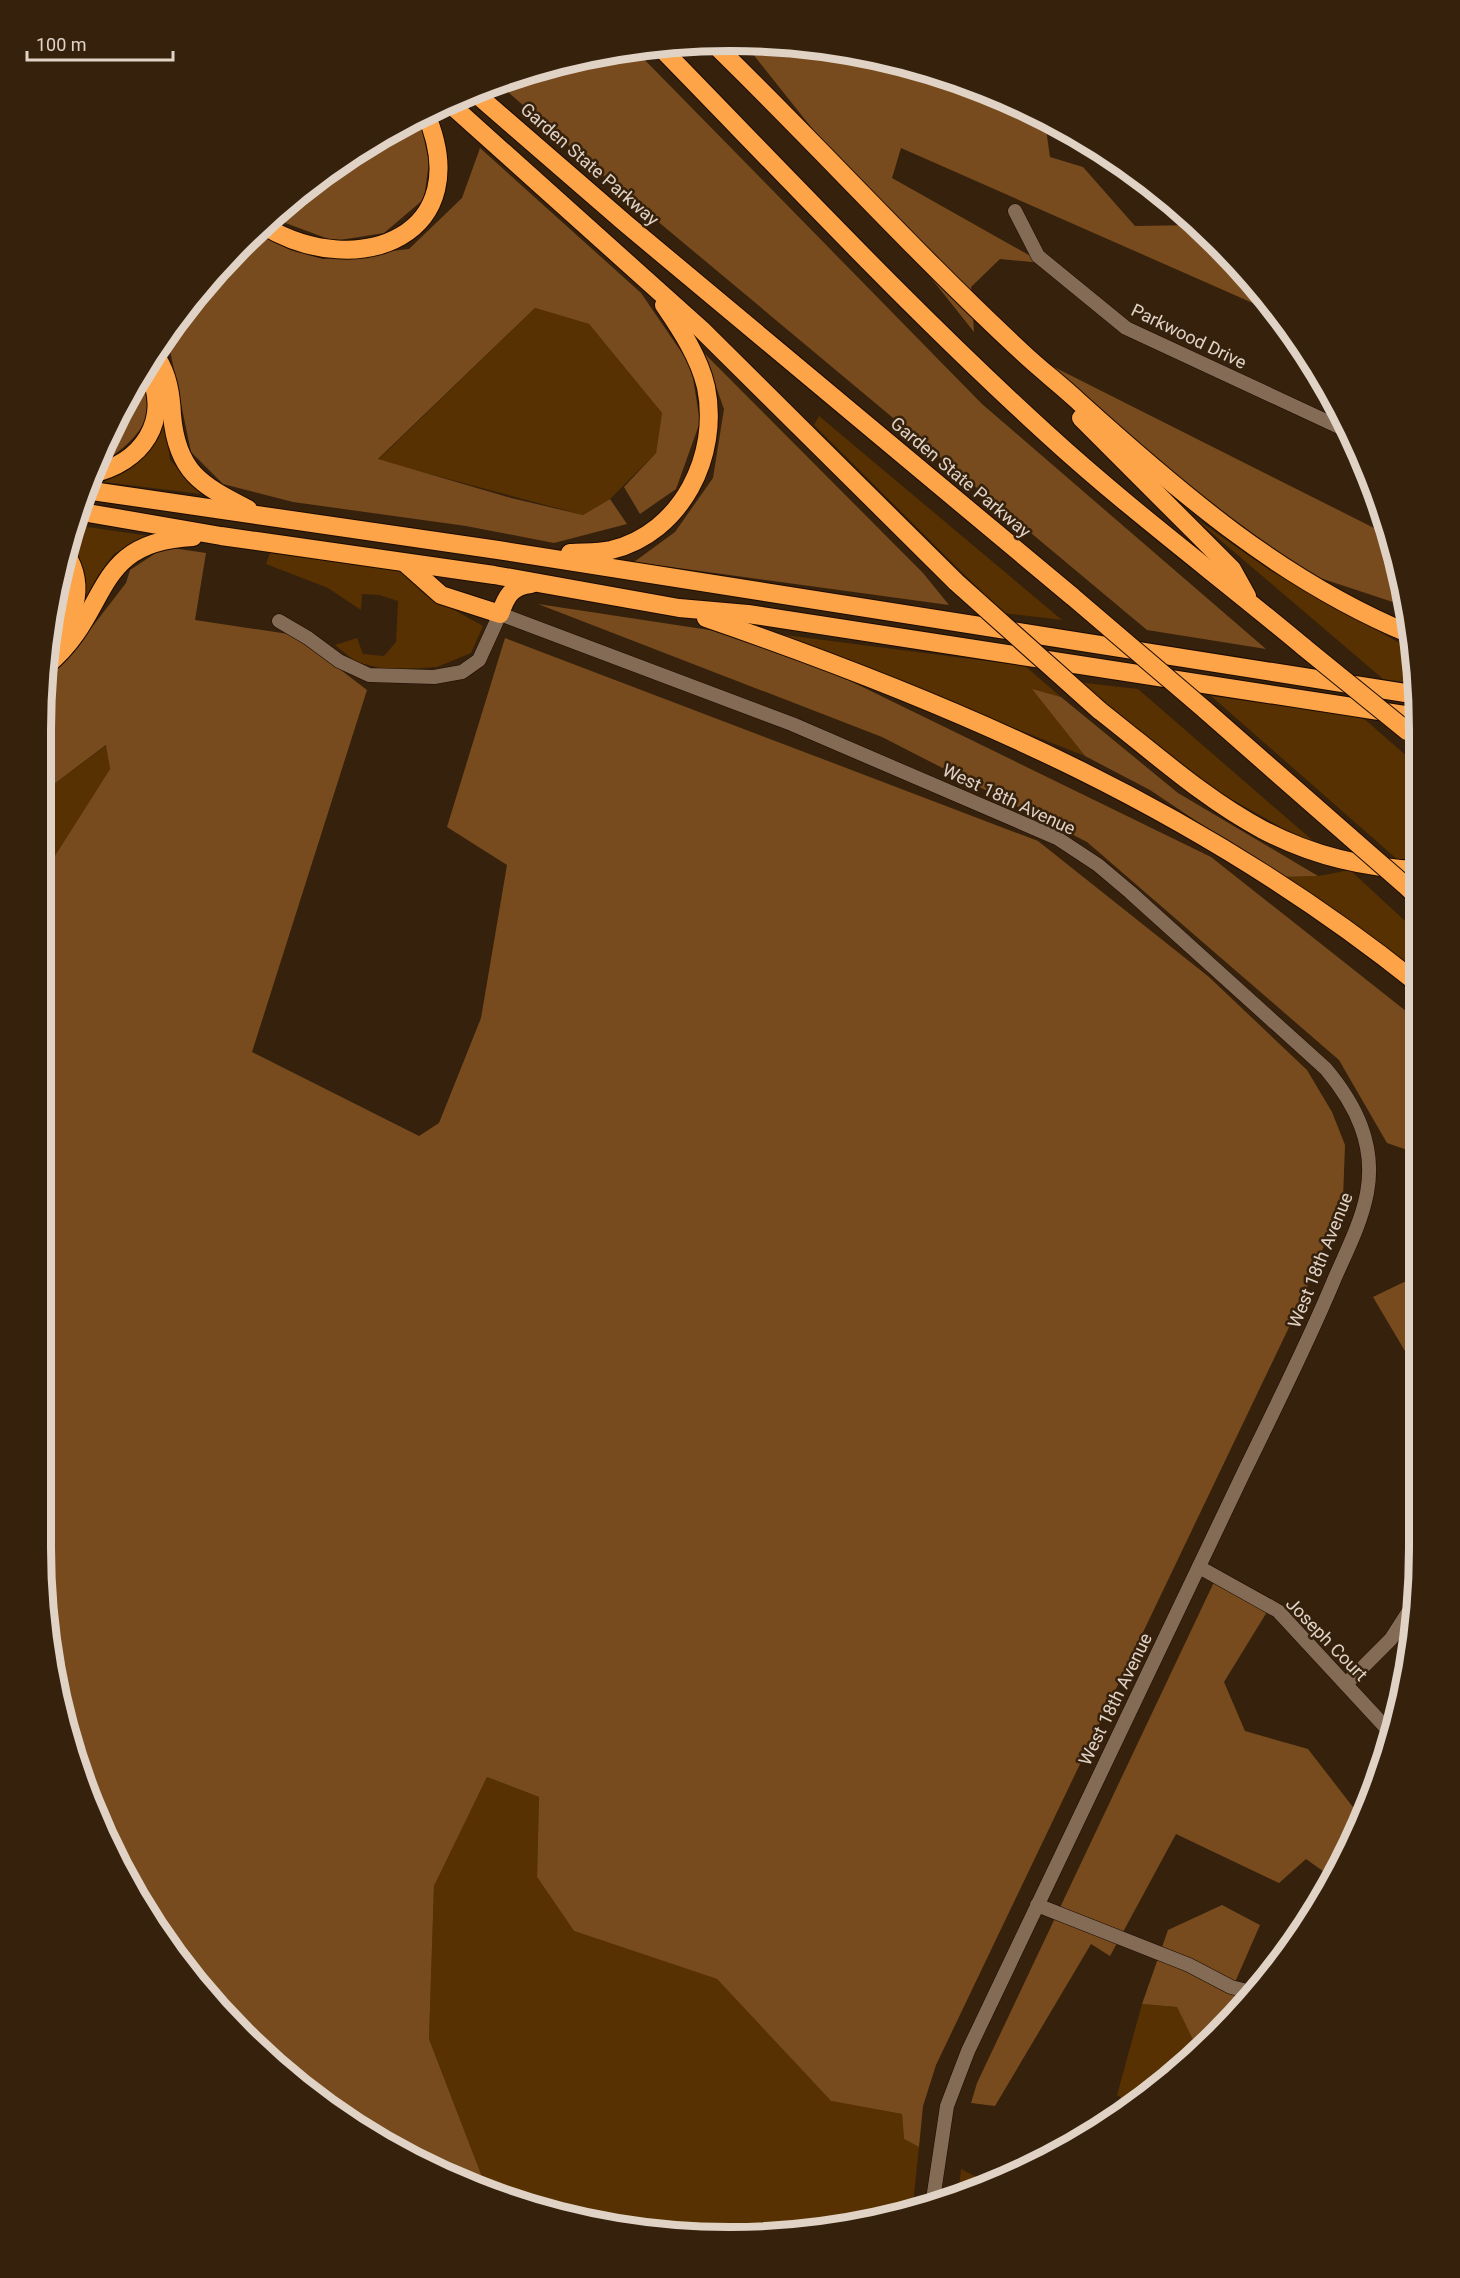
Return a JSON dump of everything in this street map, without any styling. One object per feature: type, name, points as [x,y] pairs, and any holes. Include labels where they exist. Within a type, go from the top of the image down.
[{"type":"highway","points":[[722,51],[1024,354],[1105,443],[1232,569],[1251,603]]},
{"type":"highway","points":[[667,54],[900,292],[1029,417],[1110,490],[1305,648],[1409,726]]},
{"type":"highway","name":"Garden State Parkway","points":[[481,99],[625,223],[1073,597],[1409,889]]},
{"type":"highway","points":[[456,109],[702,330],[956,582],[1099,710],[1209,796],[1269,835],[1341,862],[1409,869]]},
{"type":"highway","points":[[272,229],[308,245],[338,251],[375,247],[405,234],[430,206],[438,183],[438,152],[428,122]]},
{"type":"highway","points":[[498,550],[566,553],[612,549],[650,531],[676,508],[691,488],[703,460],[709,430],[705,386],[683,333],[650,284]]},
{"type":"highway","points":[[1024,354],[1228,530],[1332,598],[1401,630]]},
{"type":"highway","points":[[159,363],[167,380],[177,445],[186,465],[206,487],[260,516]]},
{"type":"highway","points":[[103,470],[123,463],[147,440],[157,404],[150,376]]},
{"type":"highway","points":[[95,491],[498,550],[1408,693]]},
{"type":"highway","points":[[87,513],[221,536],[494,575],[533,584],[679,608],[748,614],[1409,729]]},
{"type":"highway","points":[[55,657],[76,636],[111,574],[124,558],[147,544],[172,538],[221,536]]},
{"type":"highway","points":[[405,563],[441,595],[500,614],[510,592],[522,585],[533,584]]},
{"type":"highway","points":[[58,636],[66,627],[76,604],[76,579],[71,567]]},
{"type":"highway","points":[[679,608],[757,634],[936,702],[1069,763],[1147,804],[1244,862],[1321,912],[1409,977]]},
{"type":"street","name":"Parkwood Drive","points":[[1015,210],[1038,256],[1126,328],[1337,426]]},
{"type":"street","points":[[279,621],[308,638],[339,662],[369,675],[434,677],[462,672],[479,660],[500,614]]},
{"type":"street","name":"West 18th Avenue","points":[[500,614],[792,724],[1057,838],[1081,853],[1130,892],[1304,1049],[1343,1090],[1357,1114],[1368,1151],[1368,1179],[1362,1213],[1321,1310],[955,2082],[941,2134],[933,2196]]},
{"type":"street","name":"Joseph Court","points":[[1199,1567],[1278,1611],[1385,1727]]},
{"type":"street","points":[[1346,1684],[1391,1639],[1405,1617]]},
{"type":"street","points":[[1037,1905],[1189,1965],[1232,1987],[1245,1990]]},
{"type":"shaded area","points":[[751,51],[819,57],[906,74],[948,87],[1030,121],[1046,129],[1050,157],[1083,167],[1135,226],[1184,225],[1210,250],[1260,306],[901,148],[892,178],[1043,263],[1000,259],[971,287],[974,332]]},
{"type":"shaded area","points":[[642,57],[982,404],[1266,649],[1147,630],[613,184],[505,90],[554,74]]},
{"type":"shaded area","points":[[421,126],[429,162],[424,199],[384,233],[334,241],[281,221],[353,165]]},
{"type":"shaded area","points":[[480,148],[641,293],[691,366],[700,422],[676,489],[640,514],[624,487],[656,453],[662,413],[589,324],[535,308],[378,459],[511,498],[583,515],[610,499],[627,524],[554,543],[466,526],[293,502],[223,484],[191,452],[169,347],[220,282],[265,236],[290,250],[323,259],[409,249],[462,198]]},
{"type":"shaded area","points":[[535,308],[589,324],[662,413],[656,453],[610,499],[583,515],[378,460]]},
{"type":"shaded area","points":[[704,353],[923,573],[949,605],[634,562],[675,532],[713,478],[724,409]]},
{"type":"shaded area","points":[[1044,362],[1379,530],[1397,603],[1314,576],[1263,542],[1125,436]]},
{"type":"shaded area","points":[[145,385],[147,415],[145,422],[126,445],[110,457],[121,430]]},
{"type":"shaded area","points":[[164,413],[170,460],[201,494],[104,482],[131,466],[154,445]]},
{"type":"shaded area","points":[[819,416],[1062,620],[1003,613],[814,425]]},
{"type":"shaded area","points":[[1192,516],[1271,571],[1403,645],[1408,683],[1383,679]]},
{"type":"shaded area","points":[[83,526],[150,536],[114,554],[99,574],[79,613],[81,572],[74,554]]},
{"type":"shaded area","points":[[165,547],[206,553],[195,620],[295,635],[367,690],[252,1052],[419,1136],[439,1123],[481,1018],[507,865],[447,827],[505,638],[1038,841],[1209,977],[1307,1070],[1332,1112],[1345,1145],[1343,1199],[1302,1300],[936,2065],[923,2106],[919,2147],[904,2139],[902,2114],[831,2101],[717,1979],[574,1931],[537,1877],[539,1797],[487,1777],[434,1886],[429,2039],[483,2180],[430,2157],[390,2136],[317,2087],[282,2058],[250,2028],[191,1961],[142,1888],[121,1848],[87,1766],[74,1724],[57,1637],[52,1592],[51,1548],[51,862],[110,769],[106,745],[51,786],[51,730],[54,668],[72,653],[126,583],[130,570]]},
{"type":"shaded area","points":[[270,553],[408,572],[422,592],[483,626],[471,653],[437,667],[388,670],[356,662],[335,645],[357,638],[363,654],[384,656],[396,642],[398,601],[379,595],[362,594],[361,610],[328,588],[266,564]]},
{"type":"shaded area","points":[[68,582],[66,602],[62,611],[64,598]]},
{"type":"shaded area","points":[[538,604],[762,638],[1211,857],[1409,1013],[1409,1151],[1387,1143],[1339,1060],[1087,842],[882,737]]},
{"type":"shaded area","points":[[777,634],[1025,666],[1061,697],[1033,690],[1085,756]]},
{"type":"shaded area","points":[[1077,682],[1138,689],[1327,853],[1213,789]]},
{"type":"shaded area","points":[[1032,689],[1061,697],[1178,793],[1318,876],[1280,877],[1150,790],[1085,756]]},
{"type":"shaded area","points":[[1211,696],[1362,717],[1409,758],[1409,858],[1398,860]]},
{"type":"shaded area","points":[[107,745],[110,769],[51,862],[51,786]]},
{"type":"shaded area","points":[[1350,870],[1409,925],[1409,976],[1280,877],[1318,876]]},
{"type":"shaded area","points":[[1404,1282],[1409,1283],[1409,1358],[1373,1297]]},
{"type":"shaded area","points":[[1215,1580],[1270,1607],[1224,1682],[1245,1731],[1308,1749],[1356,1811],[1326,1873],[1306,1859],[1279,1883],[1176,1834],[1110,1956],[1091,1944],[995,2106],[971,2103],[977,2083]]},
{"type":"shaded area","points":[[487,1777],[539,1797],[537,1877],[574,1931],[717,1979],[831,2101],[902,2114],[904,2139],[919,2147],[913,2202],[862,2214],[774,2226],[686,2226],[598,2214],[554,2204],[483,2180],[429,2039],[434,1886]]},
{"type":"shaded area","points":[[1222,1905],[1260,1925],[1232,1989],[1242,1994],[1194,2043],[1177,2007],[1142,2004],[1168,1930]]},
{"type":"shaded area","points":[[1142,2004],[1177,2007],[1194,2043],[1125,2100],[1117,2095]]},
{"type":"shaded area","points":[[961,2169],[980,2179],[959,2187]]}]
